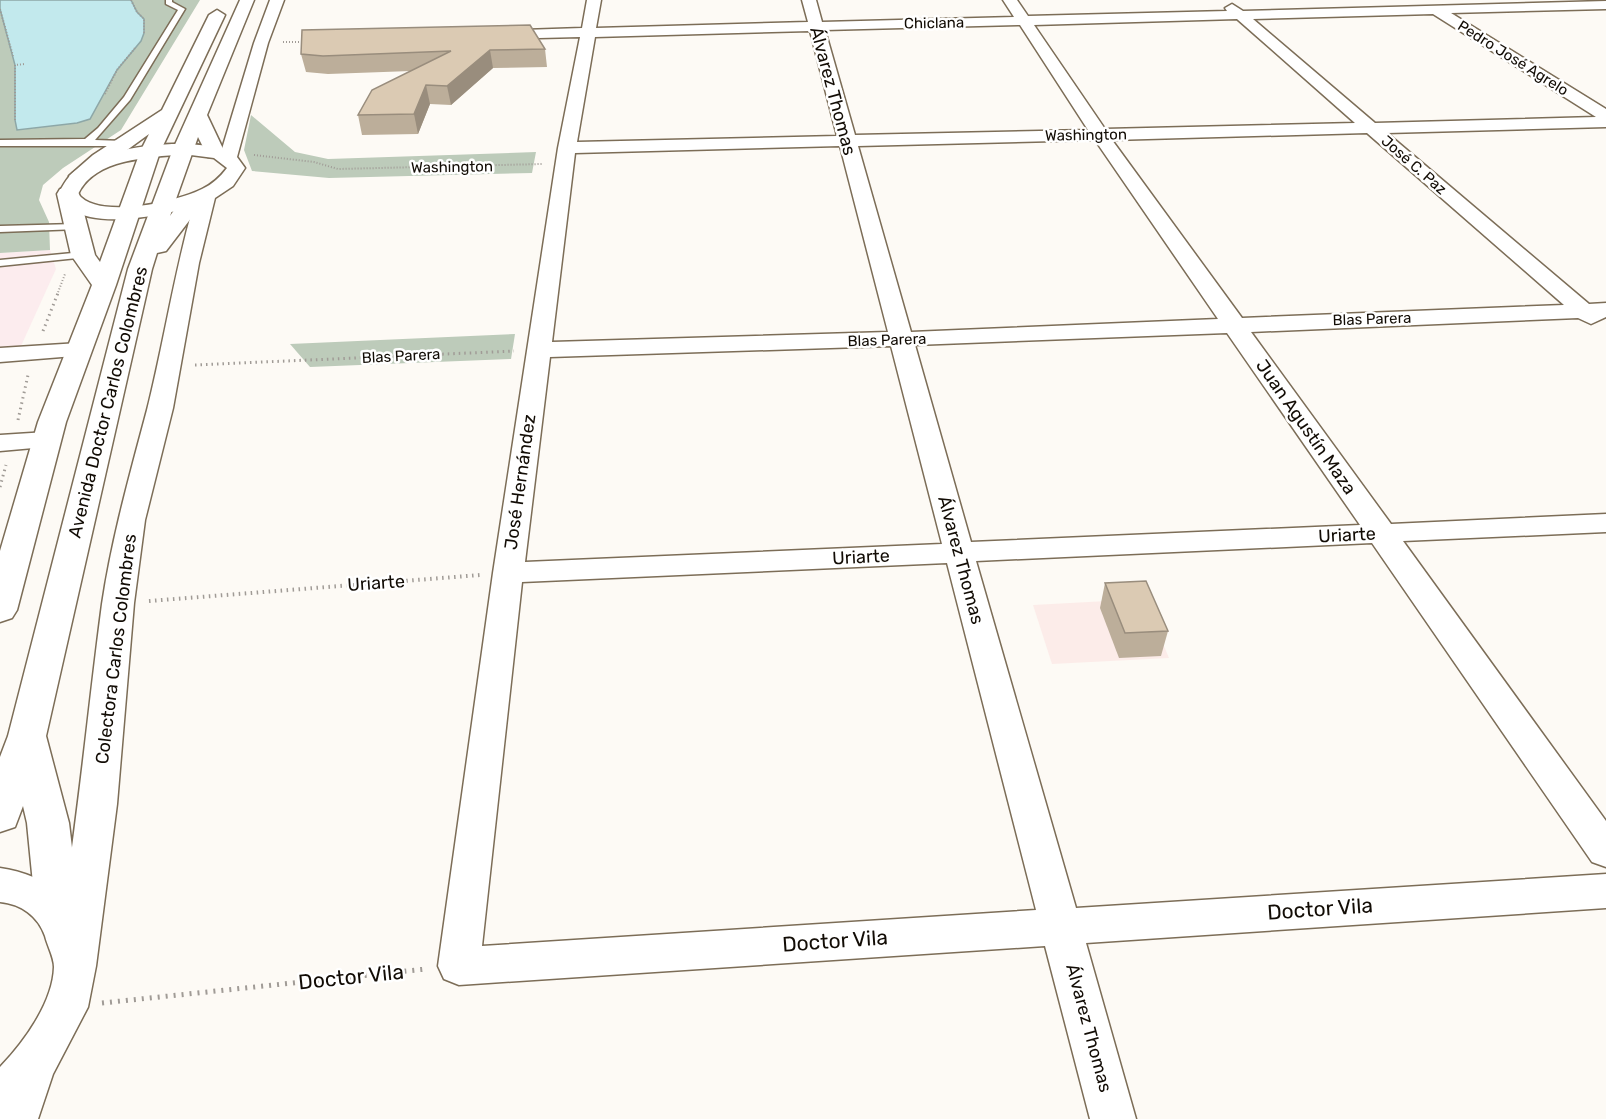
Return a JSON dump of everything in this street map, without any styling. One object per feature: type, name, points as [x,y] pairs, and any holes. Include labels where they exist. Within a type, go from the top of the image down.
[{"type":"main road","name":"Avenida Doctor Carlos Colombres","points":[[0,610],[47,440],[150,152],[173,110],[224,0]]},
{"type":"main road","name":"Avenida Doctor Carlos Colombres","points":[[0,815],[27,736],[140,269],[183,149],[248,0]]},
{"type":"main road","points":[[104,285],[83,255],[75,227],[73,185],[100,159],[173,110]]},
{"type":"main road","points":[[198,116],[222,155]]},
{"type":"main road","points":[[140,269],[200,198]]},
{"type":"main road","points":[[27,736],[48,823],[58,914]]},
{"type":"street","points":[[222,155],[278,0]]},
{"type":"street","name":"José Hernández","points":[[459,966],[508,573],[566,156],[590,33],[594,0]]},
{"type":"street","name":"Álvarez Thomas","points":[[809,0],[1113,1119]]},
{"type":"street","name":"Juan Agustín Maza","points":[[1010,0],[1100,135],[1606,851]]},
{"type":"street","name":"José C. Paz","points":[[1223,0],[1371,128],[1595,310],[1606,330]]},
{"type":"street","name":"Pedro José Agrelo","points":[[1420,0],[1606,116]]},
{"type":"street","name":"Chiclana","points":[[482,36],[1606,4]]},
{"type":"street","name":"Washington","points":[[566,156],[847,141],[1606,122]]},
{"type":"street","points":[[183,149],[222,155],[236,168],[233,177],[222,187],[200,198],[162,208],[130,212],[98,211],[76,204],[73,185],[114,160],[150,152],[183,149]]},
{"type":"street","name":"Colectora Carlos Colombres","points":[[36,1061],[66,1007],[75,966],[98,804],[118,603],[131,520],[160,408],[200,198]]},
{"type":"street","name":"Blas Parera","points":[[539,350],[901,339],[1595,310]]},
{"type":"street","points":[[0,356],[79,350]]},
{"type":"street","points":[[0,443],[47,440]]},
{"type":"street","name":"Uriarte","points":[[508,573],[1606,523]]},
{"type":"street","points":[[0,885],[10,886],[38,896],[58,914],[75,966]]},
{"type":"street","name":"Doctor Vila","points":[[459,966],[1606,891]]},
{"type":"street","points":[[0,1100],[36,1061]]},
{"type":"street","points":[[15,1119],[36,1061]]},
{"type":"lane","points":[[87,142],[101,132],[141,79],[182,9],[168,3],[169,0]]},
{"type":"lane","points":[[0,143],[124,144]]},
{"type":"lane","points":[[0,230],[75,227]]},
{"type":"lane","points":[[0,263],[83,255]]},
{"type":"path","points":[[100,102],[117,70],[141,41],[144,33],[144,19],[137,12],[131,0]]},
{"type":"path","points":[[0,9],[13,56]]},
{"type":"path","points":[[261,43],[307,42]]},
{"type":"path","points":[[15,120],[15,65],[25,64]]},
{"type":"path","name":"Washington","points":[[250,154],[314,162],[338,169],[566,156]]},
{"type":"path","name":"Blas Parera","points":[[167,367],[539,350]]},
{"type":"path","name":"Uriarte","points":[[118,603],[508,573]]},
{"type":"path","name":"Doctor Vila","points":[[66,1007],[459,966]]},
{"type":"shaded area","points":[[50,250],[56,269],[21,346],[0,347],[0,253]]},
{"type":"shaded area","points":[[1144,599],[1169,658],[1052,664],[1033,605]]},
{"type":"green space","points":[[131,0],[200,0],[121,130],[63,168],[43,185],[39,200],[49,222],[50,250],[0,253],[0,9],[15,60],[15,120],[18,130],[77,123],[90,119],[117,70],[141,41],[144,33],[144,19],[137,12]]},
{"type":"green space","points":[[251,115],[295,152],[328,159],[536,152],[532,173],[329,178],[252,171],[244,150]]},
{"type":"green space","points":[[515,334],[511,359],[310,367],[290,344]]},
{"type":"water","points":[[0,0],[131,0],[137,12],[144,19],[144,33],[141,41],[117,70],[90,119],[77,123],[17,130],[15,65],[0,9]]},
{"type":"building","points":[[530,25],[545,49],[490,50],[447,86],[426,85],[414,114],[358,115],[372,90],[451,51],[323,56],[301,54],[302,30]]},
{"type":"building","points":[[1146,581],[1168,631],[1125,633],[1105,583]]}]
